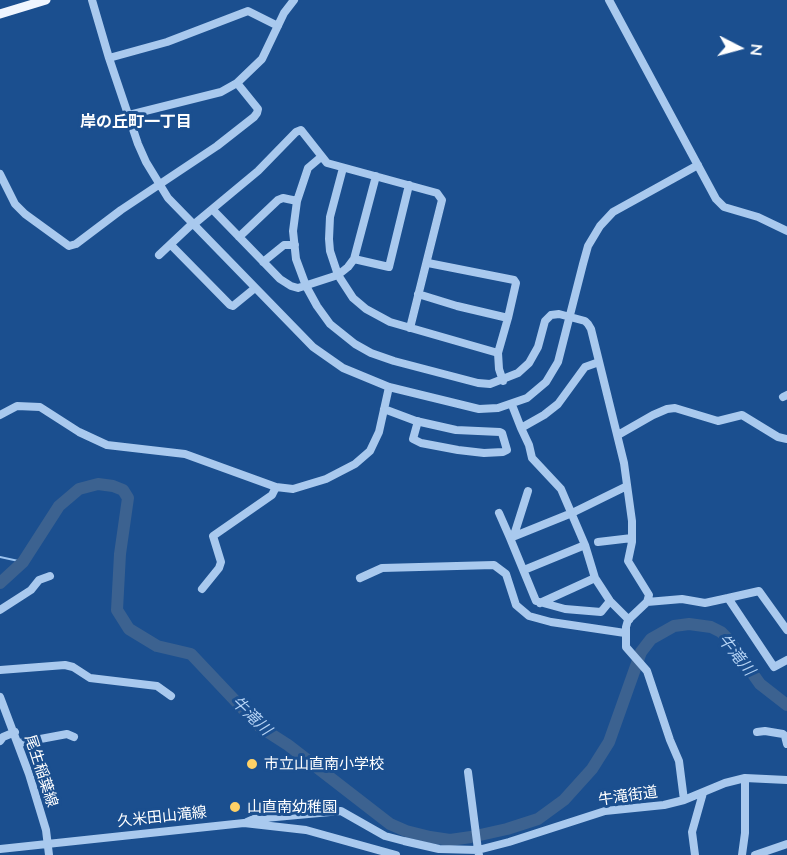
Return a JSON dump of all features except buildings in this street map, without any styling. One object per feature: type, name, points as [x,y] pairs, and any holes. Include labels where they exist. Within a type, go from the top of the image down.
[{"type":"main road","points":[[0,14],[46,0]]},
{"type":"street","points":[[92,0],[109,58],[146,162],[168,198],[321,354],[343,368],[389,387],[479,409],[512,405],[527,398],[554,370],[561,354],[588,246],[600,226],[614,212],[698,165]]},
{"type":"street","points":[[129,115],[213,95],[237,83],[262,58],[294,0]]},
{"type":"street","points":[[609,0],[716,199],[724,207],[758,217],[787,231]]},
{"type":"street","points":[[109,58],[167,42],[248,12],[278,26]]},
{"type":"street","points":[[0,174],[9,194],[34,222],[69,246],[76,244],[158,184],[217,146],[257,113],[258,109],[237,83]]},
{"type":"street","points":[[159,255],[192,225],[213,210],[277,153],[296,132],[301,130],[327,163],[437,193],[442,200],[410,328]]},
{"type":"street","points":[[321,157],[308,168],[297,201],[293,231],[296,259],[306,286],[330,324],[355,344],[371,353],[478,383],[490,384],[503,381],[518,373],[529,363],[538,347],[545,321],[551,315],[559,314],[585,321],[588,324],[618,435],[627,486],[632,538],[628,561],[649,595],[647,602],[629,620],[625,633],[627,650],[647,671],[670,740],[680,761],[684,800]]},
{"type":"street","points":[[343,168],[330,218],[329,239],[330,251],[338,275],[353,298],[366,309],[390,322],[498,353]]},
{"type":"street","points":[[213,210],[280,279],[298,288],[338,275],[354,259],[376,176]]},
{"type":"street","points":[[354,259],[389,267],[409,185]]},
{"type":"street","points":[[239,237],[278,200],[283,198],[297,201]]},
{"type":"street","points":[[171,245],[230,305],[233,306],[255,288]]},
{"type":"street","points":[[263,262],[284,245],[295,245]]},
{"type":"street","points":[[428,263],[514,280],[516,283],[498,353],[499,369],[503,381]]},
{"type":"street","points":[[418,294],[508,318]]},
{"type":"street","points":[[521,428],[544,416],[558,404],[585,367],[599,362]]},
{"type":"street","points":[[0,415],[17,406],[40,407],[101,443],[120,448],[184,454],[276,487],[293,489],[309,486],[355,465],[370,451],[379,432],[389,387]]},
{"type":"street","points":[[512,405],[532,458],[561,489],[585,545],[595,578],[610,601],[629,620]]},
{"type":"street","points":[[618,435],[653,415],[675,408],[718,421],[742,415],[777,437],[787,439]]},
{"type":"street","points":[[384,410],[418,421],[467,432],[500,432],[507,450],[484,453],[421,443],[413,439],[418,421]]},
{"type":"street","points":[[510,538],[572,513],[627,486]]},
{"type":"street","points":[[202,589],[219,568],[221,562],[213,536],[272,495],[276,487]]},
{"type":"street","points":[[510,538],[515,532],[528,491]]},
{"type":"street","points":[[499,513],[536,601],[565,609],[602,612],[610,601]]},
{"type":"street","points":[[598,542],[632,538]]},
{"type":"street","points":[[524,570],[585,545]]},
{"type":"street","points":[[360,578],[382,568],[494,565],[507,574],[516,605],[530,616],[551,622],[625,633]]},
{"type":"street","points":[[0,610],[31,590],[39,580],[50,576]]},
{"type":"street","points":[[540,603],[595,578]]},
{"type":"street","points":[[647,602],[682,599],[705,603],[759,591],[787,630]]},
{"type":"street","points":[[728,598],[774,667],[787,660]]},
{"type":"street","points":[[0,669],[65,665],[73,667],[90,678],[156,686],[171,696]]},
{"type":"street","name":"尾生稲葉線","points":[[0,697],[19,743],[48,843],[49,855]]},
{"type":"street","points":[[0,741],[15,732]]},
{"type":"street","points":[[757,732],[783,734],[787,744]]},
{"type":"street","points":[[19,743],[66,734],[74,737]]},
{"type":"street","points":[[468,772],[478,850]]},
{"type":"street","points":[[742,855],[745,833],[745,778]]},
{"type":"street","name":"牛滝街道","points":[[244,823],[254,819],[341,811],[385,836],[430,848],[478,850],[605,811],[664,805],[684,800],[725,783],[745,778],[787,780]]},
{"type":"street","points":[[694,855],[692,832],[703,793]]},
{"type":"street","points":[[280,826],[282,816]]},
{"type":"street","name":"久米田山滝線","points":[[0,849],[244,823],[306,830],[396,855]]},
{"type":"street","points":[[755,855],[787,844]]},
{"type":"waterway","name":"牛滝川","points":[[0,583],[23,562],[59,506],[79,489],[98,484],[123,490],[128,498],[120,554],[117,610],[129,629],[157,646],[191,654],[260,727],[288,745],[390,824],[430,837],[450,840],[507,829],[538,819],[564,800],[592,769],[609,742],[641,652],[651,639],[674,626],[689,624],[711,627],[721,632],[760,684],[787,705]]},
{"type":"waterway","points":[[0,557],[23,562]]},
{"type":"place","name":"市立山直南小学校","points":[[252,764]]},
{"type":"place","name":"山直南幼稚園","points":[[235,807]]},
{"type":"district","name":"岸の丘町一丁目","points":[[136,122]]}]
